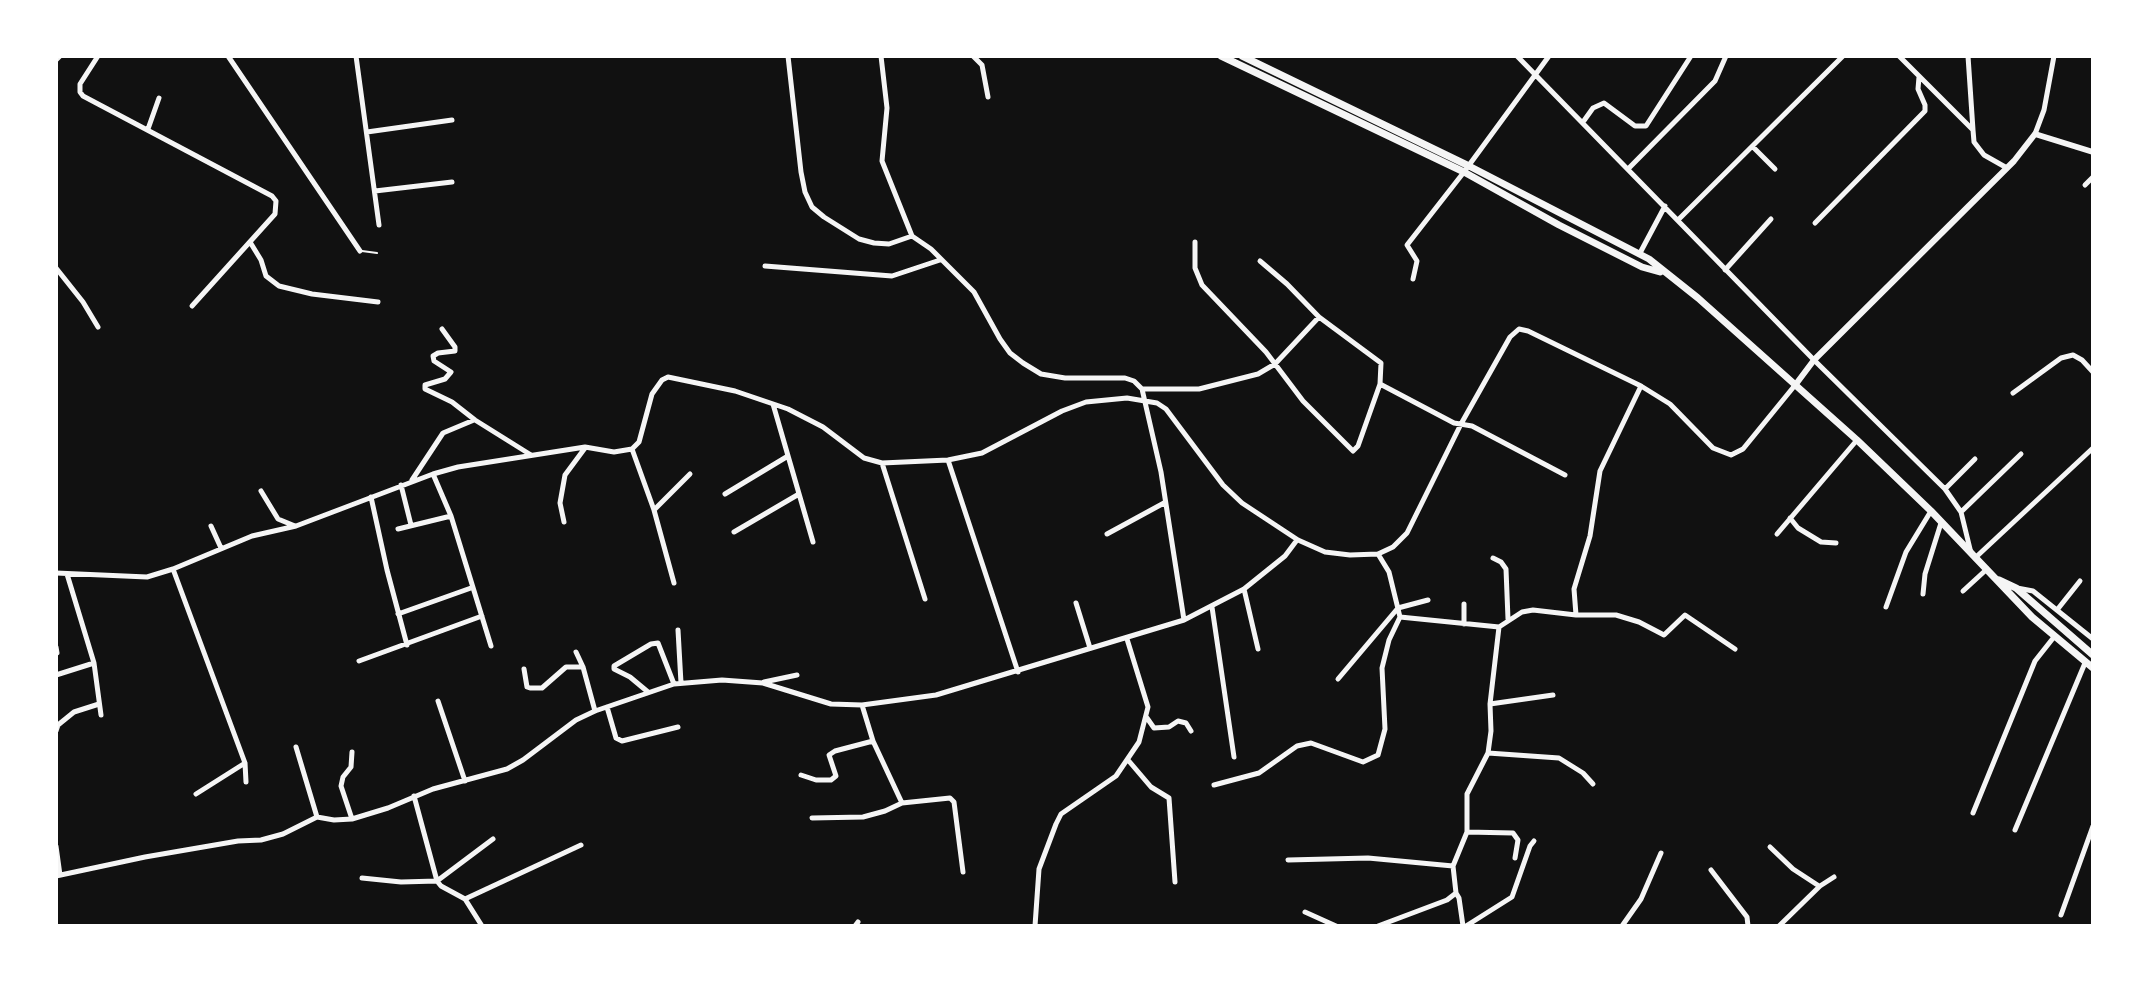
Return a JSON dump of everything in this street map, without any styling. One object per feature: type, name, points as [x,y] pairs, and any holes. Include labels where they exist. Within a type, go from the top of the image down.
[{"type":"main road","points":[[1242,56],[1467,169],[1559,225],[1642,267],[1665,274]]},
{"type":"main road","points":[[1225,57],[1640,253],[1698,298],[1857,440],[1999,580],[2009,595],[2089,666]]},
{"type":"main road","points":[[1559,225],[1565,215]]},
{"type":"main road","points":[[1999,580],[2016,588],[2093,655]]},
{"type":"street","points":[[98,56],[80,84],[80,92],[272,196],[277,208],[275,214],[192,306]]},
{"type":"street","points":[[228,56],[360,251]]},
{"type":"street","points":[[356,56],[379,225]]},
{"type":"street","points":[[788,56],[801,172],[812,207],[859,239],[889,244],[912,236]]},
{"type":"street","points":[[881,56],[887,108],[882,161],[912,236],[931,249],[974,292],[1000,339],[1010,353],[1023,363],[1041,374],[1065,378],[1125,378],[1142,389],[1161,472],[1184,620]]},
{"type":"street","points":[[973,56],[982,65],[988,97]]},
{"type":"street","points":[[1517,56],[1725,270],[1945,489],[1961,512],[1973,556],[2093,448]]},
{"type":"street","points":[[1413,279],[1417,261],[1407,245],[1549,56]]},
{"type":"street","points":[[1583,122],[1593,108],[1604,103],[1635,126],[1646,126],[1691,56]]},
{"type":"street","points":[[1628,169],[1715,81],[1726,56]]},
{"type":"street","points":[[1678,220],[1843,56]]},
{"type":"street","points":[[1899,56],[1973,130]]},
{"type":"street","points":[[1968,56],[1974,142],[1984,155],[2007,168]]},
{"type":"street","points":[[56,573],[136,577],[173,569],[273,529],[296,526],[433,474],[585,447],[614,452],[632,449],[639,442],[652,394],[668,377],[735,391],[772,403],[823,427],[864,458],[882,463],[948,460],[982,453],[1062,411],[1086,402],[1109,398],[1147,401],[1166,409],[1223,485],[1242,503],[1298,540],[1325,552],[1378,554],[1393,547],[1407,533],[1461,424],[1510,337],[1519,329],[1641,386],[1670,404],[1713,448],[1731,455],[1743,449],[1814,360],[2007,168],[2035,134],[2044,110],[2054,56]]},
{"type":"street","points":[[1815,223],[1925,111],[1918,89],[1919,77]]},
{"type":"street","points":[[148,129],[159,98]]},
{"type":"street","points":[[367,132],[452,120]]},
{"type":"street","points":[[2035,134],[2093,152]]},
{"type":"street","points":[[1753,147],[1775,169]]},
{"type":"street","points":[[2085,185],[2093,177]]},
{"type":"street","points":[[375,191],[452,182]]},
{"type":"street","points":[[1640,253],[1665,206]]},
{"type":"street","points":[[1725,270],[1771,219]]},
{"type":"street","points":[[250,242],[266,276],[279,286],[312,294],[378,302]]},
{"type":"street","points":[[1195,242],[1195,268],[1202,285],[1275,364],[1303,401],[1353,451],[1358,446],[1380,384],[1381,363],[1319,317],[1260,261]]},
{"type":"street","points":[[765,266],[892,276],[940,260]]},
{"type":"street","points":[[56,268],[89,310],[98,327]]},
{"type":"street","points":[[1142,389],[1199,389],[1258,374],[1275,364],[1319,317]]},
{"type":"street","points":[[442,329],[455,351],[433,356],[434,361],[451,372],[450,376],[430,382],[425,389],[452,402],[531,455]]},
{"type":"street","points":[[2013,393],[2061,358],[2073,355],[2093,372]]},
{"type":"street","points":[[1380,384],[1461,424],[1472,426],[1565,475]]},
{"type":"street","points":[[1576,615],[1574,589],[1590,536],[1600,471],[1641,386]]},
{"type":"street","points":[[772,403],[813,542]]},
{"type":"street","points":[[410,482],[443,433],[475,420]]},
{"type":"street","points":[[1777,534],[1857,440]]},
{"type":"street","points":[[564,522],[560,503],[565,475],[585,447]]},
{"type":"street","points":[[632,449],[654,510],[674,583]]},
{"type":"street","points":[[1961,512],[2021,454]]},
{"type":"street","points":[[725,494],[788,456]]},
{"type":"street","points":[[1945,489],[1975,459]]},
{"type":"street","points":[[948,460],[1018,672]]},
{"type":"street","points":[[882,463],[925,599]]},
{"type":"street","points":[[433,474],[451,516],[491,646]]},
{"type":"street","points":[[654,510],[690,474]]},
{"type":"street","points":[[401,485],[411,525]]},
{"type":"street","points":[[261,491],[278,519],[296,526]]},
{"type":"street","points":[[734,532],[799,494]]},
{"type":"street","points":[[371,497],[407,645]]},
{"type":"street","points":[[1107,534],[1164,503]]},
{"type":"street","points":[[1886,607],[1906,552],[1931,511]]},
{"type":"street","points":[[398,529],[451,516]]},
{"type":"street","points":[[1790,518],[1798,528],[1821,542],[1828,545],[1836,543]]},
{"type":"street","points":[[1923,594],[1925,574],[1942,522]]},
{"type":"street","points":[[211,526],[221,548]]},
{"type":"street","points":[[56,846],[58,876],[145,857],[261,840],[283,834],[317,817],[352,819],[414,796],[507,769],[576,720],[677,684],[722,680],[763,683],[831,704],[862,705],[936,695],[1184,620],[1244,589],[1285,556],[1298,540]]},
{"type":"street","points":[[1214,785],[1259,773],[1297,746],[1311,743],[1363,762],[1374,759],[1385,729],[1382,668],[1389,640],[1400,617],[1389,572],[1378,554]]},
{"type":"street","points":[[1493,558],[1506,569],[1508,620]]},
{"type":"street","points":[[173,569],[245,763],[246,782]]},
{"type":"street","points":[[1963,591],[1987,569]]},
{"type":"street","points":[[67,574],[94,663],[101,715]]},
{"type":"street","points":[[2057,610],[2080,581]]},
{"type":"street","points":[[398,614],[471,588]]},
{"type":"street","points":[[2016,588],[2033,591],[2093,639]]},
{"type":"street","points":[[1244,589],[1258,649]]},
{"type":"street","points":[[1338,679],[1398,608],[1428,600]]},
{"type":"street","points":[[1076,603],[1090,648]]},
{"type":"street","points":[[1464,604],[1464,624]]},
{"type":"street","points":[[1212,607],[1234,757]]},
{"type":"street","points":[[1400,617],[1499,627],[1522,612],[1533,610],[1576,615],[1616,615],[1664,635],[1685,615],[1735,649]]},
{"type":"street","points":[[359,661],[482,616]]},
{"type":"street","points":[[1499,627],[1488,753],[1467,794],[1467,832],[1453,866],[1465,926],[1512,897],[1534,841]]},
{"type":"street","points":[[677,684],[678,630]]},
{"type":"street","points":[[1973,813],[2035,661],[2054,637]]},
{"type":"street","points":[[1035,926],[1039,869],[1061,814],[1106,786],[1139,742],[1146,717],[1147,697],[1127,639]]},
{"type":"street","points":[[649,692],[614,669],[614,666],[651,644],[658,643],[677,684]]},
{"type":"street","points":[[56,647],[57,653]]},
{"type":"street","points":[[576,652],[595,711]]},
{"type":"street","points":[[56,675],[94,663]]},
{"type":"street","points":[[2015,830],[2089,666]]},
{"type":"street","points":[[524,669],[527,687],[542,688],[566,667],[583,667]]},
{"type":"street","points":[[763,683],[797,675]]},
{"type":"street","points":[[1490,704],[1553,695]]},
{"type":"street","points":[[438,701],[465,781]]},
{"type":"street","points":[[57,727],[74,712],[99,704]]},
{"type":"street","points":[[862,705],[873,741],[902,803]]},
{"type":"street","points":[[607,707],[616,738],[622,741],[678,727]]},
{"type":"street","points":[[1146,717],[1154,728],[1169,727],[1178,721],[1186,723],[1191,731]]},
{"type":"street","points":[[801,775],[816,780],[831,780],[836,776],[829,755],[873,741]]},
{"type":"street","points":[[296,747],[317,817]]},
{"type":"street","points":[[352,752],[351,767],[343,777],[341,786],[352,819]]},
{"type":"street","points":[[1488,753],[1559,758],[1583,773],[1593,784]]},
{"type":"street","points":[[1128,760],[1151,787],[1169,798],[1175,882]]},
{"type":"street","points":[[196,794],[245,763]]},
{"type":"street","points":[[414,796],[437,881],[465,899],[482,926]]},
{"type":"street","points":[[812,818],[863,817],[902,803],[950,798],[954,802],[963,872]]},
{"type":"street","points":[[2061,915],[2093,826]]},
{"type":"street","points":[[1467,832],[1513,833],[1518,840],[1515,858]]},
{"type":"street","points":[[362,878],[401,882],[437,881],[493,839]]},
{"type":"street","points":[[465,899],[581,845]]},
{"type":"street","points":[[1770,847],[1793,869],[1820,886]]},
{"type":"street","points":[[1622,926],[1641,899],[1661,853]]},
{"type":"street","points":[[1288,860],[1368,858],[1453,866]]},
{"type":"street","points":[[1711,870],[1747,917],[1748,926]]},
{"type":"street","points":[[1779,926],[1820,886],[1834,877]]},
{"type":"street","points":[[1378,926],[1447,900],[1456,893]]},
{"type":"street","points":[[1305,912],[1336,926]]},
{"type":"lane","points":[[360,251],[377,253]]}]
